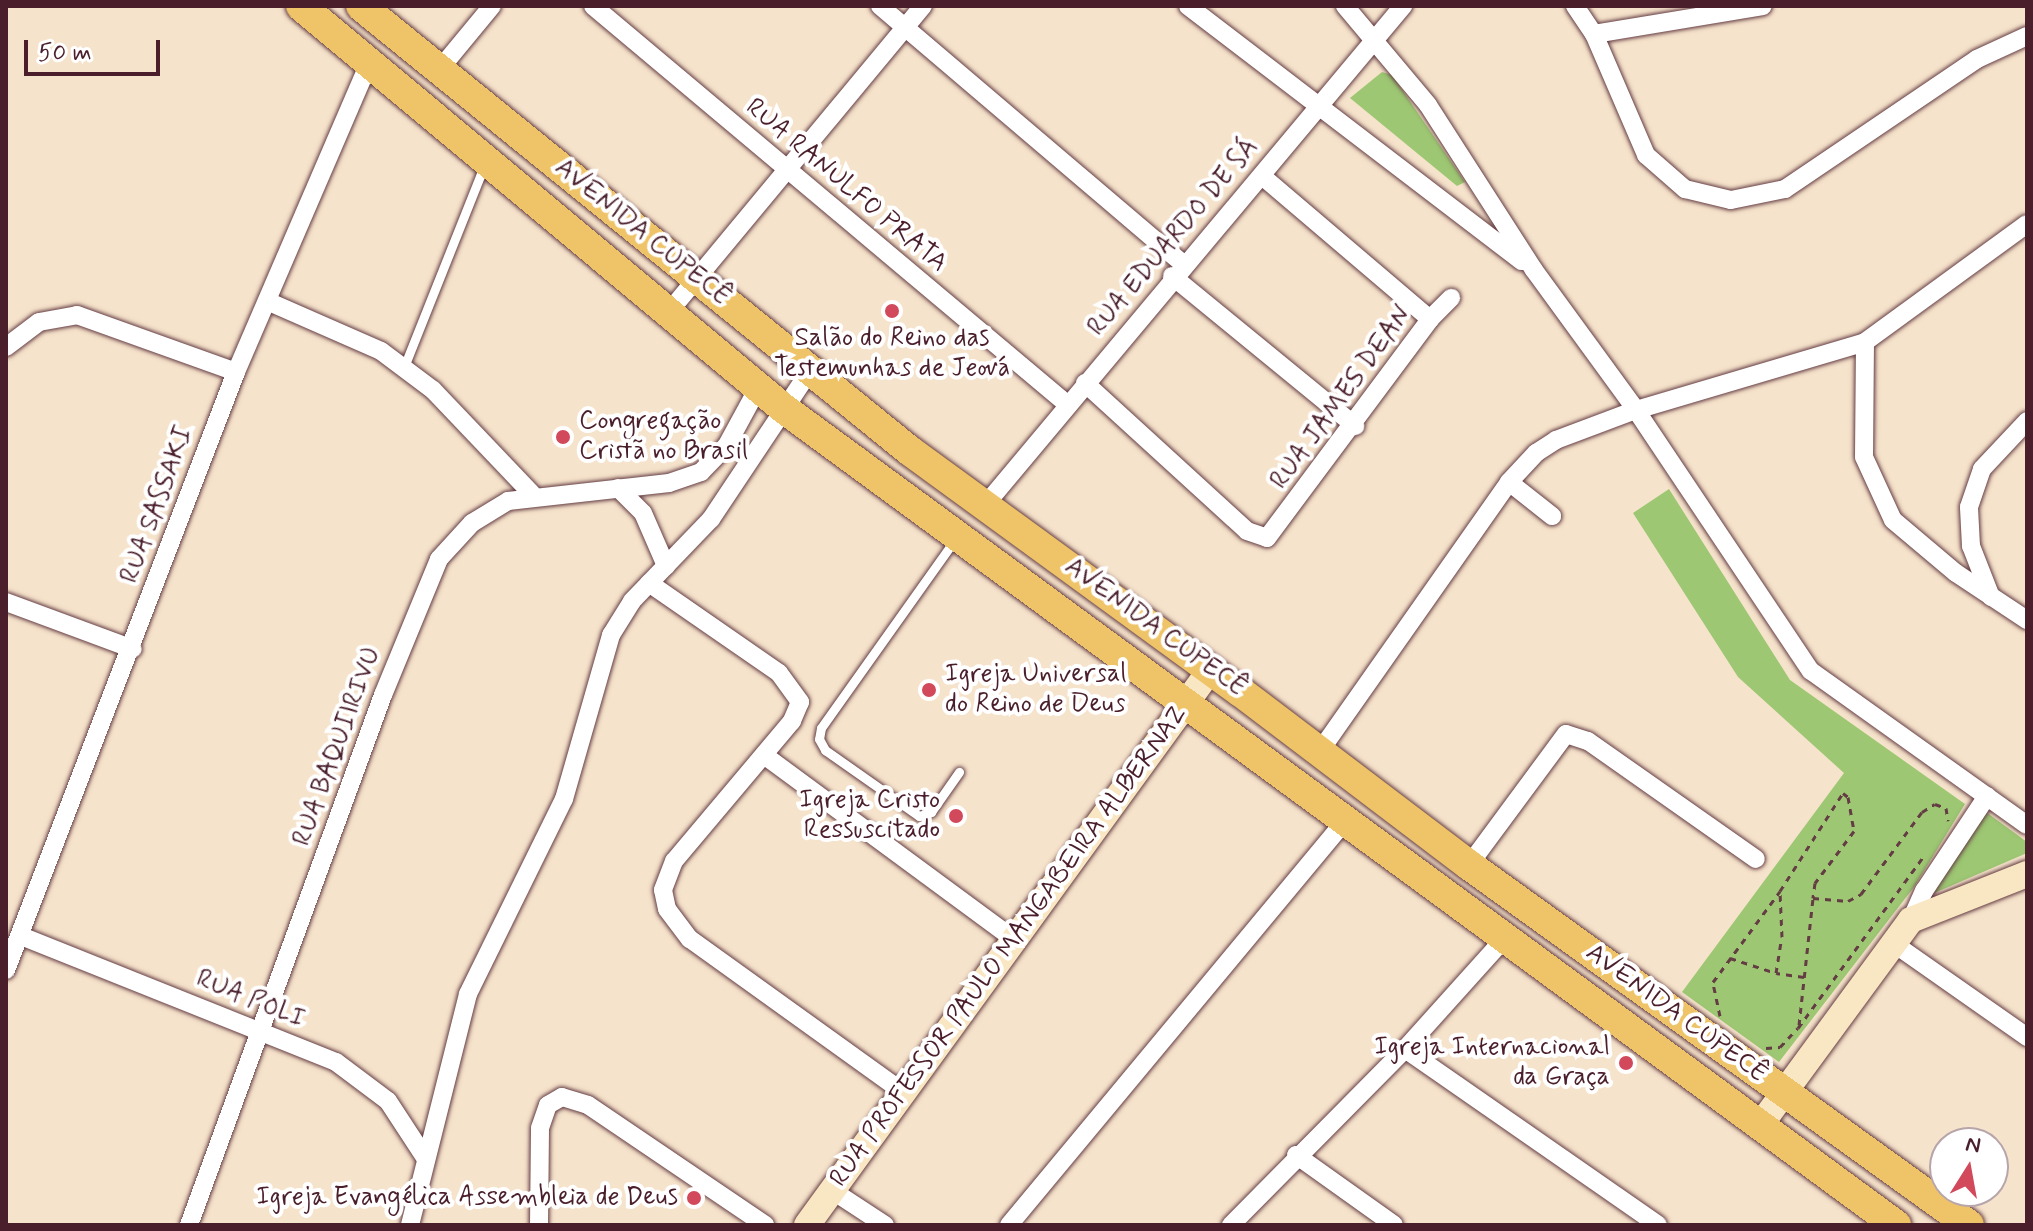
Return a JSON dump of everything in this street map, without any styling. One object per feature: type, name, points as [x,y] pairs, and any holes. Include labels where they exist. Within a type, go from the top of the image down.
[{"type":"main road","name":"AVENIDA CUPECÊ","points":[[301,6],[783,408],[1187,701],[1503,940],[1761,1124],[1896,1225]]},
{"type":"main road","name":"AVENIDA CUPECÊ","points":[[361,6],[698,278],[809,372],[1211,669],[1469,865],[1965,1224]]},
{"type":"street","points":[[439,70],[492,6]]},
{"type":"street","name":"RUA RANULFO PRATA","points":[[593,6],[1067,404]]},
{"type":"street","points":[[880,6],[1355,426]]},
{"type":"street","points":[[668,313],[923,6]]},
{"type":"street","points":[[1188,6],[1534,270]]},
{"type":"street","points":[[1345,6],[1428,105],[1534,270],[1636,410],[1811,671],[2027,825]]},
{"type":"street","name":"RUA EDUARDO DE SÁ","points":[[986,504],[1178,270],[1262,176],[1373,38],[1403,6]]},
{"type":"street","points":[[1575,6],[1591,30],[1640,148],[1685,189],[1731,200],[1785,189],[1977,59],[2027,36]]},
{"type":"street","points":[[1591,30],[1598,6]]},
{"type":"street","points":[[1591,30],[1763,6]]},
{"type":"street","name":"RUA SASSAKI","points":[[6,970],[133,649],[236,372],[369,63]]},
{"type":"street","points":[[1262,176],[1430,319]]},
{"type":"street","points":[[1320,751],[1509,482],[1556,440],[1636,410],[1865,342],[2027,224]]},
{"type":"street","name":"RUA JAMES DEAN","points":[[1085,383],[1247,531],[1264,538],[1277,531],[1430,319],[1451,298]]},
{"type":"street","points":[[267,301],[381,351],[404,367],[433,390],[532,494]]},
{"type":"street","points":[[6,347],[39,322],[77,315],[236,372]]},
{"type":"street","points":[[1865,342],[1864,442],[1869,477],[1893,520],[1991,597],[2027,620]]},
{"type":"street","points":[[410,1225],[468,994],[564,799],[611,635],[649,583],[685,551],[726,498],[809,372]]},
{"type":"street","name":"RUA BAQUIIRIVU","points":[[189,1225],[383,695],[439,559],[487,513],[532,494],[669,483],[701,472],[727,445],[758,388]]},
{"type":"street","points":[[1991,597],[1971,546],[1969,507],[1982,469],[2027,421]]},
{"type":"street","points":[[701,472],[723,480],[726,498]]},
{"type":"street","points":[[1509,482],[1552,516]]},
{"type":"street","points":[[643,513],[669,483]]},
{"type":"street","points":[[618,488],[643,513],[666,566]]},
{"type":"street","points":[[649,583],[779,673],[798,693],[799,710],[674,861],[664,881],[664,902],[690,939],[906,1094]]},
{"type":"street","points":[[6,602],[133,649]]},
{"type":"street","name":"RUA PROFESSOR PAULO MANGABEIRA ALBERNAZ","points":[[807,1225],[906,1094],[1211,669]]},
{"type":"street","points":[[1469,865],[1558,740],[1574,735],[1756,859]]},
{"type":"street","points":[[764,755],[1015,940]]},
{"type":"street","points":[[1761,1124],[1787,1093],[1911,920],[1928,883],[1987,796]]},
{"type":"street","points":[[1009,1225],[1345,821]]},
{"type":"street","points":[[1911,920],[2027,874]]},
{"type":"street","name":"RUA POLI","points":[[21,936],[336,1062],[388,1101],[426,1159]]},
{"type":"street","points":[[1231,1225],[1296,1155],[1405,1049],[1503,940]]},
{"type":"street","points":[[1893,943],[2027,1037]]},
{"type":"street","points":[[1405,1049],[1658,1225]]},
{"type":"street","points":[[539,1225],[540,1128],[556,1097],[579,1100],[765,1225]]},
{"type":"street","points":[[1296,1155],[1394,1225]]},
{"type":"street","points":[[833,1191],[885,1225]]},
{"type":"lane","points":[[404,367],[487,160]]},
{"type":"lane","points":[[958,535],[821,728],[819,739],[825,750],[919,816],[931,812],[959,772]]},
{"type":"path","points":[[1731,1023],[1719,1015],[1713,982],[1780,891],[1843,793],[1848,797],[1854,831],[1815,883],[1798,1028]]},
{"type":"path","points":[[1813,898],[1848,901],[1861,894],[1922,812],[1935,804],[1946,808],[1948,822],[1940,833]]},
{"type":"path","points":[[1755,1040],[1767,1048],[1780,1047],[1798,1028],[1924,855]]},
{"type":"path","points":[[1776,973],[1782,937],[1780,891]]},
{"type":"path","points":[[1730,958],[1776,973],[1804,977]]},
{"type":"green space","points":[[1382,72],[1392,75],[1465,182],[1457,186],[1350,98]]},
{"type":"green space","points":[[1669,489],[1790,680],[1965,804],[1914,887],[1779,1062],[1682,992],[1844,773],[1738,677],[1633,513]]},
{"type":"green space","points":[[1986,812],[2027,842],[2027,853],[1932,894]]},
{"type":"place","name":"Salão do Reino das Testemunhas de Jeová","points":[[892,311]]},
{"type":"place","name":"Congregação Cristã no Brasil","points":[[563,437]]},
{"type":"place","name":"Igreja Universal do Reino de Deus","points":[[929,690]]},
{"type":"place","name":"Igreja Cristo Ressuscitado","points":[[956,816]]},
{"type":"place","name":"Igreja Internacional da Graça","points":[[1626,1063]]},
{"type":"place","name":"Igreja Evangélica Assembleia de Deus","points":[[694,1198]]}]
